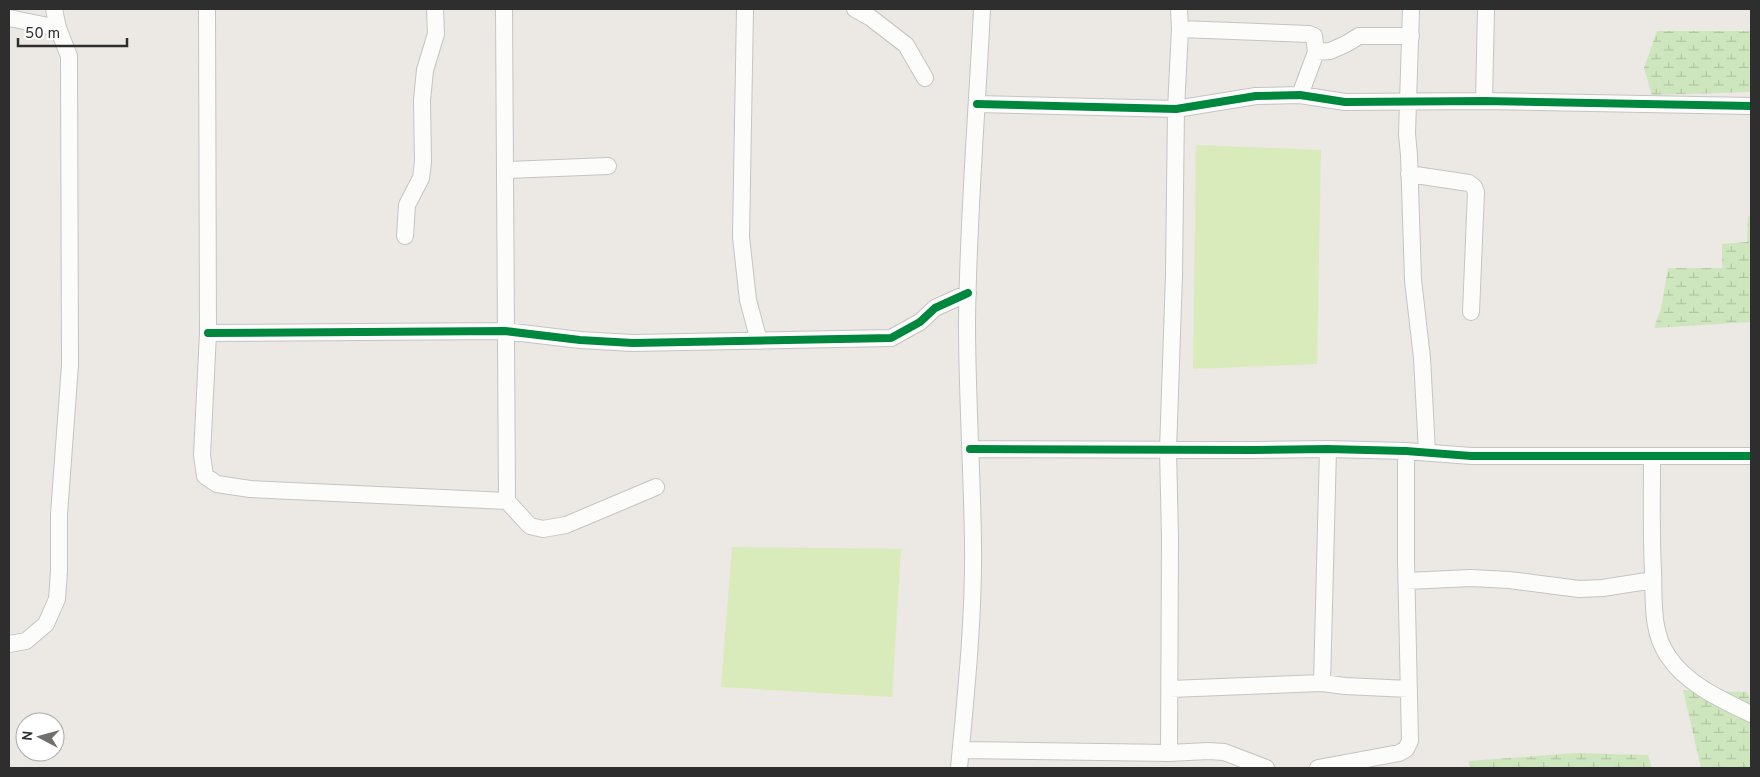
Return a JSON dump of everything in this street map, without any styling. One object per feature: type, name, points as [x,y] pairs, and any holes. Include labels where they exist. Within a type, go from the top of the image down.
[{"type":"street","points":[[9,644],[26,641],[46,624],[56,599],[58,580],[58,514],[70,365],[69,56],[58,28],[54,9]]},
{"type":"street","points":[[207,9],[208,333],[202,455],[206,476],[217,484],[250,489],[507,501]]},
{"type":"street","points":[[405,236],[407,205],[421,178],[423,162],[422,100],[425,70],[436,34],[435,9]]},
{"type":"street","points":[[504,9],[507,501],[530,526],[544,529],[566,524],[656,487]]},
{"type":"street","points":[[746,9],[741,237],[748,300],[759,341]]},
{"type":"street","points":[[855,9],[871,18],[906,45],[925,78]]},
{"type":"street","points":[[959,768],[972,610],[973,544],[967,384],[968,293],[982,9]]},
{"type":"street","points":[[1169,753],[1170,538],[1168,450],[1174,275],[1179,9]]},
{"type":"street","points":[[1411,9],[1407,101],[1409,174],[1413,280],[1422,358],[1427,452]]},
{"type":"street","points":[[1484,101],[1486,9]]},
{"type":"street","points":[[9,18],[58,28]]},
{"type":"street","points":[[1180,29],[1309,34],[1314,36],[1316,52],[1300,95]]},
{"type":"street","points":[[1316,52],[1330,51],[1360,36],[1411,36]]},
{"type":"street","points":[[978,104],[1176,109],[1256,96],[1300,95],[1345,102],[1484,101],[1751,106]]},
{"type":"street","points":[[505,170],[608,166]]},
{"type":"street","points":[[1409,174],[1468,183],[1474,187],[1476,192],[1471,312]]},
{"type":"street","points":[[208,333],[506,331],[580,340],[634,343],[891,338],[920,322],[935,308],[968,293]]},
{"type":"street","points":[[970,449],[1328,449],[1427,452],[1471,456],[1751,456]]},
{"type":"street","points":[[1322,683],[1328,449]]},
{"type":"street","points":[[1318,768],[1399,753],[1406,749],[1410,741],[1406,580],[1406,451]]},
{"type":"street","points":[[1652,457],[1653,580],[1655,614],[1659,638],[1667,655],[1679,670],[1719,698],[1751,714]]},
{"type":"street","points":[[1406,580],[1471,578],[1509,580],[1579,589],[1603,588],[1653,580]]},
{"type":"street","points":[[1170,690],[1322,683],[1409,689]]},
{"type":"street","points":[[961,750],[1169,753],[1208,751],[1224,752],[1266,768]]},
{"type":"green space","points":[[1657,31],[1751,31],[1751,92],[1652,95],[1644,68]]},
{"type":"green space","points":[[1196,145],[1321,150],[1317,364],[1193,369]]},
{"type":"green space","points":[[1748,216],[1751,217],[1751,322],[1654,328],[1661,308],[1668,268],[1722,268],[1722,244],[1747,242]]},
{"type":"green space","points":[[732,547],[901,549],[892,697],[721,687]]},
{"type":"green space","points":[[1683,690],[1747,692],[1751,703],[1751,768],[1701,768]]},
{"type":"green space","points":[[1576,753],[1648,755],[1652,768],[1470,768],[1469,761]]},
{"type":"cycle path","points":[[977,104],[1176,109],[1256,96],[1300,95],[1345,102],[1484,101],[1751,106]]},
{"type":"cycle path","points":[[208,333],[505,331],[580,340],[633,343],[891,338],[920,322],[935,308],[968,293]]},
{"type":"cycle path","points":[[970,449],[1328,449],[1406,451],[1471,456],[1751,456]]}]
